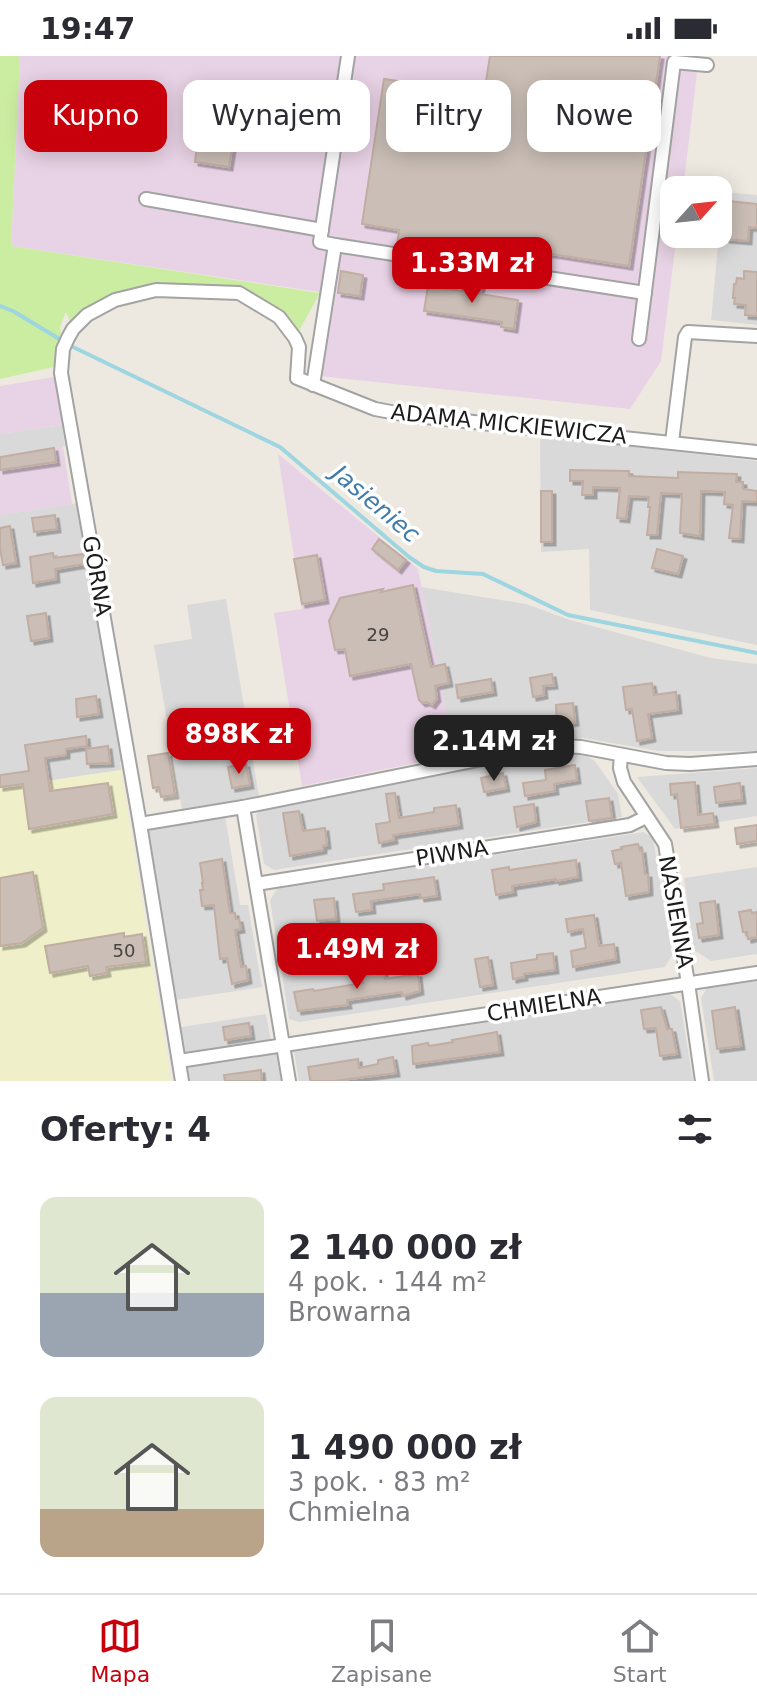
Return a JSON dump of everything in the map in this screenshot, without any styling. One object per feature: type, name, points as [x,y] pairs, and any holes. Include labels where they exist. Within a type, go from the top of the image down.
[{"type":"street","points":[[348,56],[320,242],[645,293]]},
{"type":"street","points":[[639,339],[674,59],[707,65]]},
{"type":"street","points":[[146,199],[322,230]]},
{"type":"street","points":[[313,385],[335,245]]},
{"type":"street","name":"GÓRNA","points":[[182,1081],[61,373],[66,343],[73,329],[87,315],[115,300],[156,290],[239,293],[279,317],[299,347],[297,378],[313,385]]},
{"type":"street","points":[[672,442],[688,332],[757,336]]},
{"type":"street","name":"ADAMA MICKIEWICZA","points":[[313,385],[375,409],[407,415],[757,452]]},
{"type":"street","points":[[140,824],[547,748],[581,747],[666,763],[757,759]]},
{"type":"street","name":"NASIENNA","points":[[621,755],[620,768],[624,782],[665,844],[702,1081]]},
{"type":"street","points":[[243,807],[289,1081]]},
{"type":"street","name":"PIWNA","points":[[256,884],[630,825],[646,817]]},
{"type":"street","name":"CHMIELNA","points":[[179,1061],[757,973]]},
{"type":"shaded area","points":[[20,56],[699,56],[685,176],[660,176],[660,248],[675,248],[661,361],[630,409],[309,375],[319,292],[11,246]]},
{"type":"shaded area","points":[[732,193],[757,195],[757,325],[711,320],[718,248],[732,248]]},
{"type":"shaded area","points":[[55,377],[62,425],[0,434],[0,386]]},
{"type":"shaded area","points":[[62,425],[65,446],[0,456],[0,434]]},
{"type":"shaded area","points":[[540,436],[757,461],[757,645],[590,610],[589,549],[541,552]]},
{"type":"shaded area","points":[[63,446],[72,504],[0,515],[0,456]]},
{"type":"shaded area","points":[[278,454],[418,569],[455,755],[302,786],[274,613],[302,609]]},
{"type":"shaded area","points":[[78,503],[123,760],[120,762],[121,770],[0,788],[0,515]]},
{"type":"shaded area","points":[[421,587],[526,604],[570,620],[711,658],[757,664],[757,751],[658,751],[583,738],[505,744],[455,755]]},
{"type":"shaded area","points":[[226,599],[259,796],[182,809],[154,645],[192,639],[187,605]]},
{"type":"shaded area","points":[[582,753],[595,761],[618,794],[622,817],[274,870],[264,864],[256,815],[259,811],[509,760]]},
{"type":"shaded area","points":[[757,768],[757,816],[675,829],[637,777]]},
{"type":"shaded area","points":[[225,816],[240,905],[248,905],[262,987],[176,1000],[149,832],[153,827]]},
{"type":"shaded area","points":[[644,832],[653,838],[672,955],[665,967],[299,1022],[289,1019],[270,900],[277,889]]},
{"type":"shaded area","points":[[757,867],[757,954],[711,961],[694,950],[684,878]]},
{"type":"shaded area","points":[[757,981],[757,1081],[714,1081],[701,998],[707,988]]},
{"type":"shaded area","points":[[670,994],[680,1001],[693,1081],[299,1081],[294,1052]]},
{"type":"shaded area","points":[[266,1014],[271,1041],[187,1055],[185,1052],[181,1027]]},
{"type":"shaded area","points":[[276,1052],[281,1081],[189,1081],[189,1065]]},
{"type":"green space","points":[[0,56],[20,56],[11,246],[320,293],[295,338],[279,317],[239,293],[156,290],[115,300],[73,329],[66,312],[58,339],[58,366],[0,379]]},
{"type":"green space","points":[[121,770],[171,1081],[0,1081],[0,788]]},
{"type":"building","points":[[490,56],[660,56],[656,80],[527,80],[527,152],[646,152],[629,266],[462,240],[459,254],[397,245],[399,230],[362,224],[384,79],[391,80],[386,80],[386,152],[511,152],[511,80],[486,80]]},
{"type":"building","points":[[196,152],[231,152],[229,167],[195,162]]},
{"type":"building","points":[[732,201],[757,204],[757,228],[749,227],[748,241],[732,240]]},
{"type":"building","points":[[341,271],[363,275],[360,296],[338,293]]},
{"type":"building","points":[[744,271],[757,272],[757,316],[745,315],[746,305],[734,304],[734,284],[737,278],[744,279]]},
{"type":"building","points":[[463,284],[481,286],[480,294],[518,300],[514,329],[501,327],[502,322],[424,311],[428,286],[462,291]]},
{"type":"building","points":[[54,448],[56,462],[0,470],[0,457]]},
{"type":"building","points":[[570,470],[629,471],[629,476],[678,478],[678,472],[737,474],[736,482],[743,482],[743,489],[757,491],[757,502],[742,501],[740,539],[729,538],[733,505],[724,504],[725,492],[701,491],[700,536],[680,533],[682,494],[661,493],[657,535],[647,535],[649,497],[629,496],[626,519],[617,518],[620,488],[593,487],[593,495],[582,495],[583,481],[570,481]]},
{"type":"building","points":[[541,491],[552,491],[552,542],[541,542]]},
{"type":"building","points":[[55,515],[57,529],[34,532],[32,518]]},
{"type":"building","points":[[10,526],[16,563],[3,565],[0,528]]},
{"type":"building","points":[[379,539],[406,560],[398,570],[372,549]]},
{"type":"building","points":[[657,549],[683,556],[678,574],[652,568]]},
{"type":"building","points":[[53,553],[54,558],[84,554],[85,564],[55,569],[56,579],[33,583],[30,557]]},
{"type":"building","points":[[317,555],[325,600],[302,604],[294,559]]},
{"type":"building","points":[[413,585],[431,667],[445,664],[449,683],[435,686],[437,698],[432,705],[419,700],[411,664],[350,676],[345,649],[335,650],[329,621],[340,598]]},
{"type":"building","points":[[46,613],[49,638],[31,641],[27,616]]},
{"type":"building","points":[[552,674],[554,685],[543,686],[544,695],[533,697],[530,678]]},
{"type":"building","points":[[491,679],[493,692],[458,698],[456,685]]},
{"type":"building","points":[[652,683],[654,695],[676,692],[678,710],[648,714],[652,738],[637,741],[632,709],[626,710],[623,687]]},
{"type":"building","points":[[96,696],[99,714],[77,717],[76,699]]},
{"type":"building","points":[[573,703],[575,722],[557,724],[556,705]]},
{"type":"building","points":[[207,730],[211,753],[199,755],[197,744],[190,746],[188,734]]},
{"type":"building","points":[[86,736],[87,746],[66,749],[66,755],[45,758],[50,791],[108,783],[113,814],[29,829],[23,784],[0,787],[0,775],[29,771],[25,745]]},
{"type":"building","points":[[108,746],[110,763],[87,764],[86,749]]},
{"type":"building","points":[[168,753],[175,795],[161,797],[159,787],[153,788],[148,756]]},
{"type":"building","points":[[246,764],[250,785],[232,788],[228,767]]},
{"type":"building","points":[[575,765],[577,780],[554,784],[555,791],[525,796],[523,783],[546,780],[545,770]]},
{"type":"building","points":[[503,773],[506,788],[484,792],[481,778]]},
{"type":"building","points":[[695,782],[698,815],[713,813],[715,824],[681,828],[677,794],[671,795],[670,784]]},
{"type":"building","points":[[740,783],[742,800],[716,803],[714,787]]},
{"type":"building","points":[[395,793],[399,818],[456,805],[459,825],[393,835],[394,840],[379,843],[376,824],[390,822],[386,794]]},
{"type":"building","points":[[609,798],[612,818],[589,821],[586,801]]},
{"type":"building","points":[[534,804],[536,822],[517,827],[514,807]]},
{"type":"building","points":[[299,811],[303,831],[325,828],[327,845],[323,846],[323,850],[290,856],[283,813]]},
{"type":"building","points":[[757,825],[757,841],[737,844],[735,828]]},
{"type":"building","points":[[638,844],[642,850],[645,874],[648,874],[649,892],[626,896],[621,863],[615,864],[612,851]]},
{"type":"building","points":[[222,859],[230,913],[235,913],[241,929],[235,930],[241,967],[246,966],[248,980],[232,984],[227,958],[220,959],[214,905],[202,906],[200,890],[203,890],[203,883],[200,863]]},
{"type":"building","points":[[576,860],[578,877],[512,886],[513,892],[496,895],[492,870]]},
{"type":"building","points":[[33,872],[43,928],[22,943],[0,946],[0,878]]},
{"type":"building","points":[[434,877],[437,896],[421,898],[420,894],[371,901],[372,910],[356,912],[353,894],[384,890],[383,884]]},
{"type":"building","points":[[334,898],[336,919],[317,921],[314,900]]},
{"type":"building","points":[[715,901],[719,935],[699,938],[697,924],[703,923],[700,903]]},
{"type":"building","points":[[751,910],[752,913],[757,912],[757,937],[748,939],[747,932],[743,932],[739,912]]},
{"type":"building","points":[[594,915],[599,946],[614,944],[616,959],[573,967],[571,951],[586,948],[583,929],[568,932],[566,919]]},
{"type":"building","points":[[124,933],[124,937],[142,934],[146,962],[106,967],[107,973],[90,976],[88,966],[50,973],[45,946]]},
{"type":"building","points":[[553,953],[555,970],[524,974],[524,977],[513,979],[511,963]]},
{"type":"building","points":[[488,957],[493,985],[480,987],[475,959]]},
{"type":"building","points":[[384,972],[385,979],[418,974],[420,991],[403,996],[402,992],[347,1000],[348,1005],[298,1011],[294,992],[363,983],[362,973]]},
{"type":"building","points":[[661,1007],[667,1029],[672,1029],[677,1054],[660,1056],[656,1028],[644,1029],[641,1010]]},
{"type":"building","points":[[735,1007],[741,1046],[717,1049],[712,1011]]},
{"type":"building","points":[[249,1023],[251,1036],[225,1040],[223,1027]]},
{"type":"building","points":[[497,1032],[500,1052],[413,1064],[412,1046],[428,1043],[429,1046]]},
{"type":"building","points":[[393,1057],[396,1073],[334,1081],[310,1079],[308,1067],[358,1059],[359,1068]]},
{"type":"building","points":[[261,1070],[262,1081],[225,1081],[224,1075]]},
{"type":"waterway","name":"Jasieniec","points":[[0,306],[71,346],[280,447],[424,567],[436,571],[483,574],[568,615],[757,653]]}]
